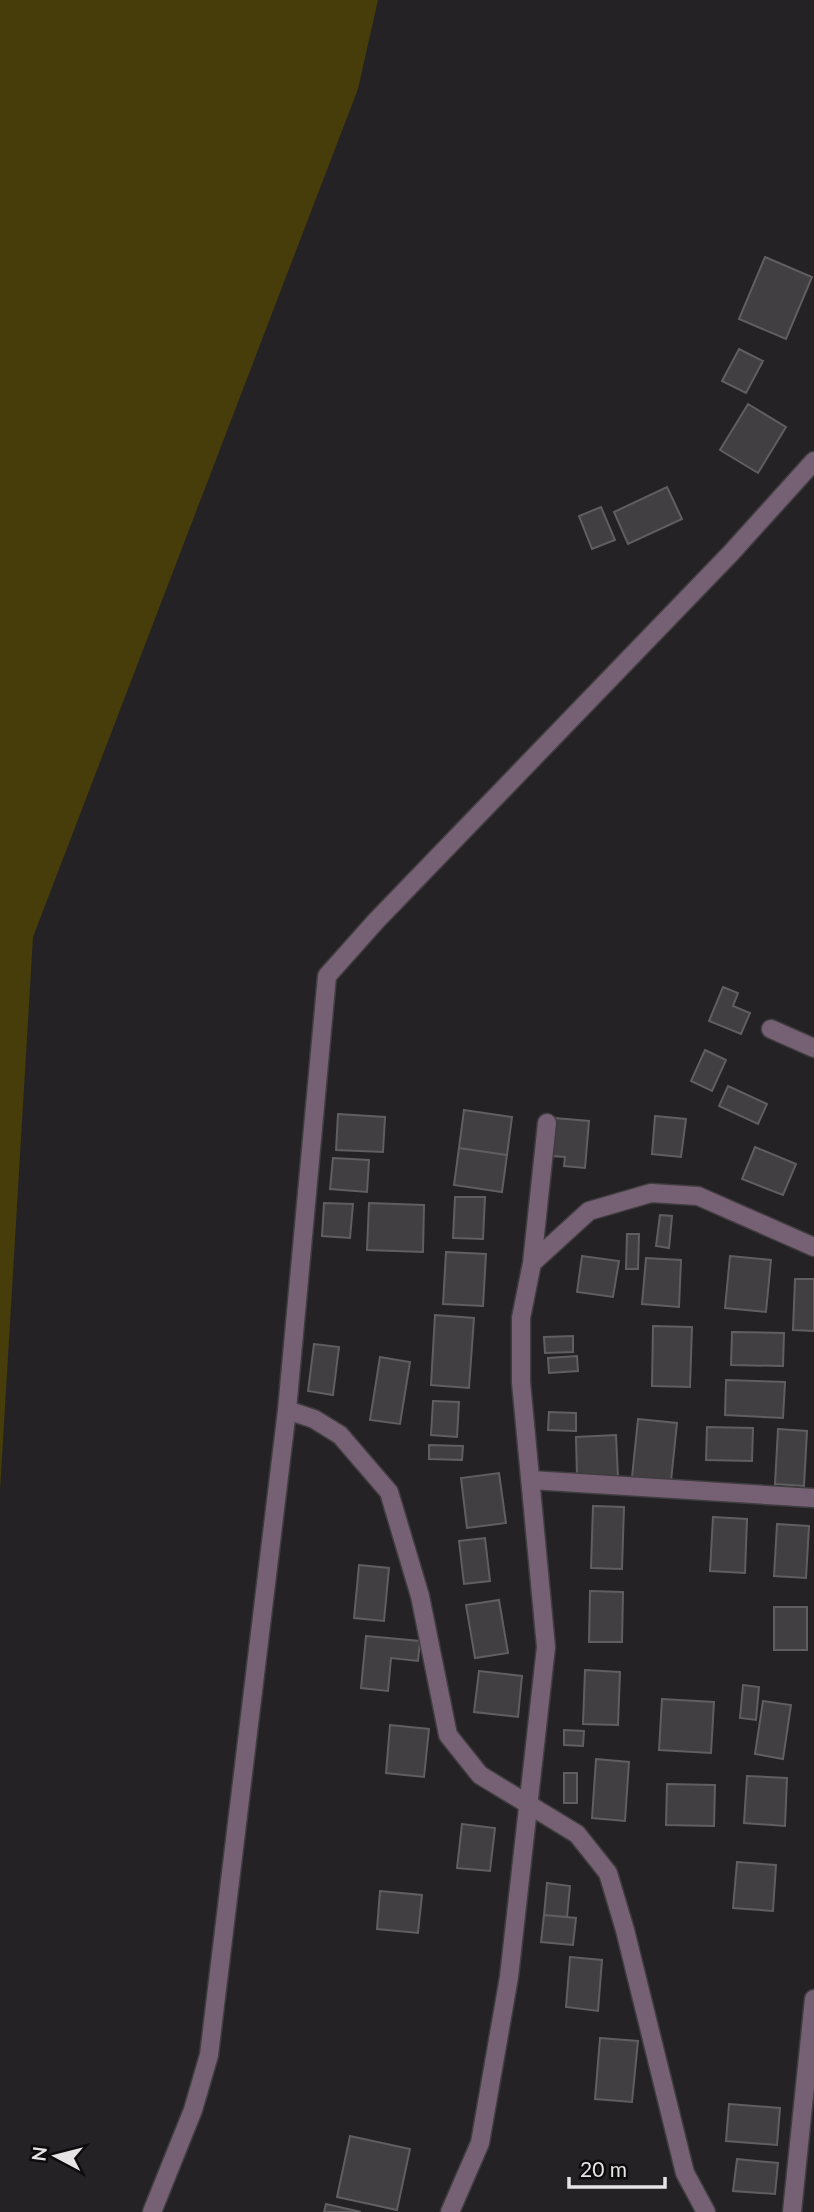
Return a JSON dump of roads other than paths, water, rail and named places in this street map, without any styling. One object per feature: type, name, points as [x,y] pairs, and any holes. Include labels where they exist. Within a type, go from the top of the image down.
[{"type":"street","points":[[152,2212],[194,2110],[209,2055],[287,1410],[327,976],[376,921],[731,554],[814,461]]},
{"type":"street","points":[[771,1029],[814,1048]]},
{"type":"street","points":[[450,2212],[480,2143],[509,1977],[546,1647],[522,1382],[521,1318],[532,1263],[547,1124]]},
{"type":"street","points":[[532,1263],[589,1211],[651,1193],[698,1196],[814,1247]]},
{"type":"street","points":[[287,1410],[314,1419],[340,1435],[389,1492],[420,1596],[448,1735],[480,1775],[577,1834],[608,1873],[625,1930],[685,2173],[706,2212]]},
{"type":"street","points":[[531,1480],[814,1498]]},
{"type":"street","points":[[792,2212],[814,1999]]}]
